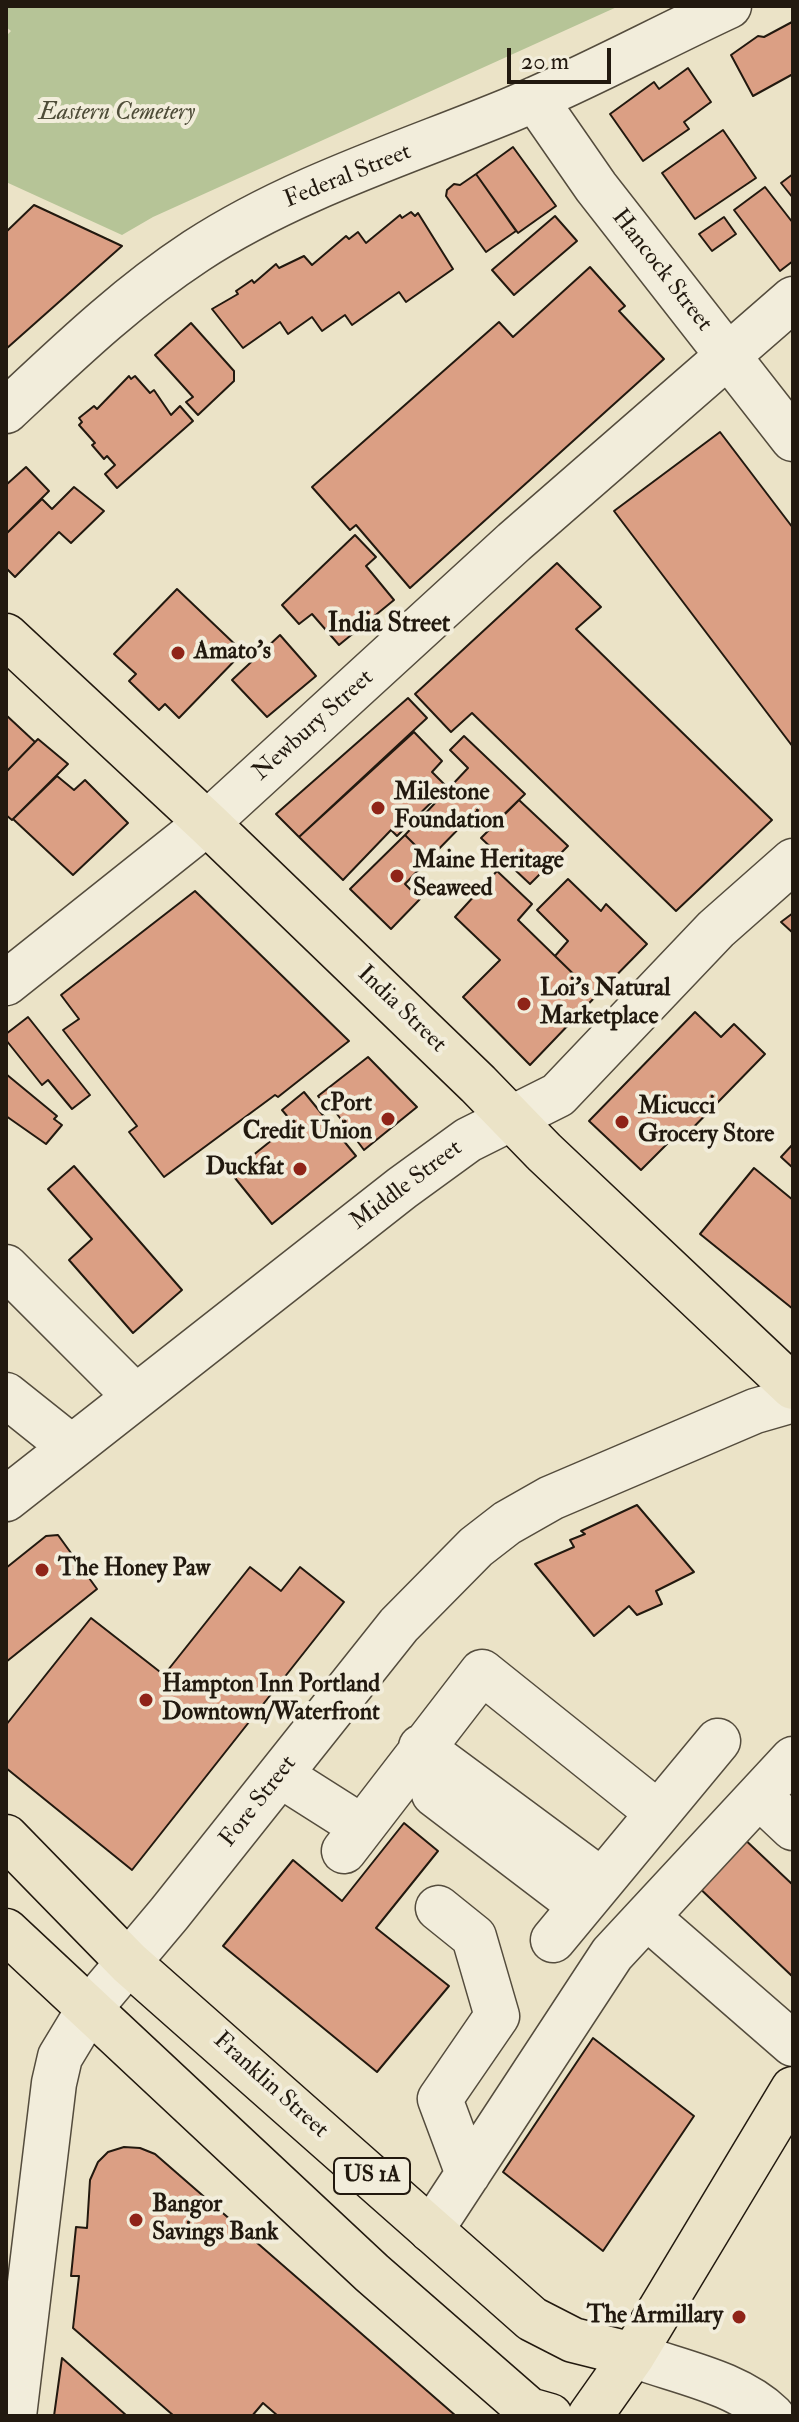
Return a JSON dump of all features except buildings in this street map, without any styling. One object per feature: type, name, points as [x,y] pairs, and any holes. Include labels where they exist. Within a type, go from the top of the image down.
[{"type":"main road","name":"India Street","points":[[6,636],[207,823],[793,1387]]},
{"type":"main road","name":"Franklin Street","points":[[6,1837],[129,1963],[532,2319],[573,2340],[633,2355]]},
{"type":"main road","name":"US 1A","points":[[6,1931],[384,2283],[529,2410],[550,2416]]},
{"type":"main road","points":[[590,2416],[633,2355],[793,2089]]},
{"type":"street","name":"Federal Street","points":[[6,411],[103,321],[198,249],[275,207],[535,99],[729,6]]},
{"type":"street","name":"Hancock Street","points":[[535,99],[596,187],[793,439]]},
{"type":"street","name":"Newbury Street","points":[[6,983],[207,823],[514,542],[793,299]]},
{"type":"street","name":"Middle Street","points":[[6,1499],[402,1188],[468,1140],[558,1095],[716,929],[793,861]]},
{"type":"street","points":[[6,1267],[136,1397]]},
{"type":"street","points":[[6,1395],[70,1446]]},
{"type":"street","name":"Fore Street","points":[[14,2416],[56,2072],[60,2057],[89,2009],[435,1585],[507,1523],[600,1476],[755,1411],[793,1400]]},
{"type":"street","points":[[382,1800],[482,1672],[658,1813]]},
{"type":"street","points":[[553,1940],[718,1741]]},
{"type":"street","points":[[431,2230],[612,1954],[793,1759]]},
{"type":"street","points":[[290,1762],[592,1893]]},
{"type":"street","points":[[759,1796],[793,1828]]},
{"type":"street","points":[[438,1908],[474,1937],[497,2016],[440,2099],[468,2174]]},
{"type":"street","points":[[647,1917],[793,2044]]},
{"type":"street","points":[[633,2355],[731,2389],[761,2412]]},
{"type":"green space","name":"Eastern Cemetery","points":[[6,6],[619,6],[153,217],[122,235],[6,182],[6,36],[11,31],[6,27]]},
{"type":"place","name":"Amato's","points":[[178,653]]},
{"type":"place","name":"Milestone Foundation","points":[[378,808]]},
{"type":"place","name":"Maine Heritage Seaweed","points":[[397,876]]},
{"type":"place","name":"Loi's Natural Marketplace","points":[[524,1004]]},
{"type":"place","name":"cPort Credit Union","points":[[388,1119]]},
{"type":"place","name":"Micucci Grocery Store","points":[[622,1122]]},
{"type":"place","name":"Duckfat","points":[[300,1169]]},
{"type":"place","name":"The Honey Paw","points":[[42,1570]]},
{"type":"place","name":"Hampton Inn Portland Downtown/Waterfront","points":[[146,1700]]},
{"type":"place","name":"Bangor Savings Bank","points":[[136,2220]]},
{"type":"place","name":"The Armillary","points":[[739,2317]]},
{"type":"district","name":"India Street","points":[[389,625]]}]
